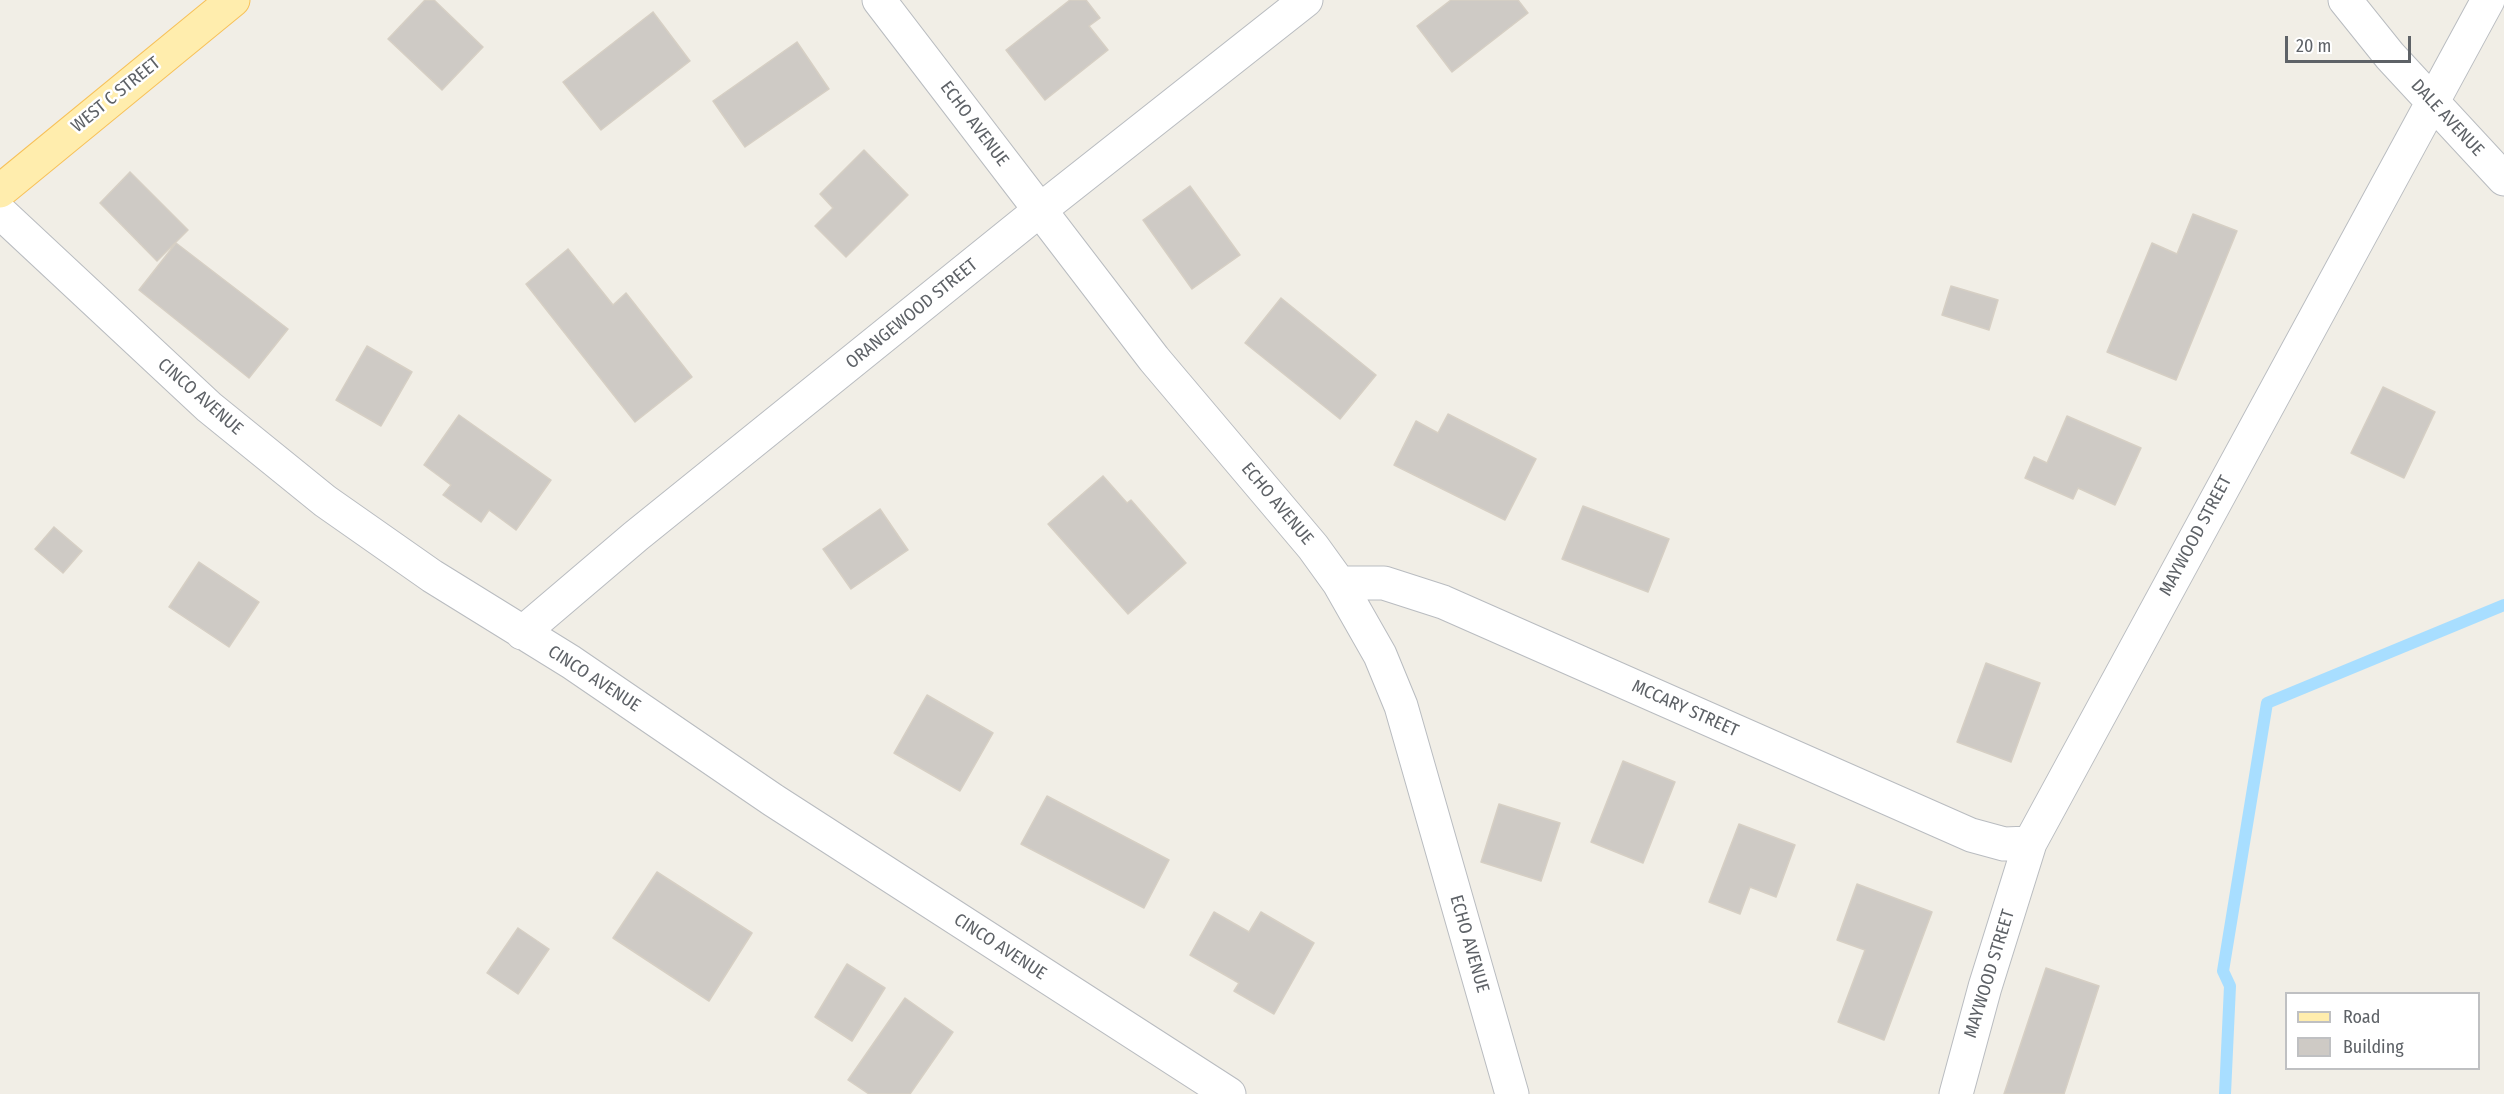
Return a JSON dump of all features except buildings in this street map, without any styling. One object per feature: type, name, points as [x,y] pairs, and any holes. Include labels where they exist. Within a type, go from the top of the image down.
[{"type":"main road","name":"WEST C STREET","points":[[0,191],[233,0]]},
{"type":"street","name":"ECHO AVENUE","points":[[879,0],[1154,359],[1313,547],[1339,583],[1380,655],[1401,706],[1512,1094]]},
{"type":"street","name":"ORANGEWOOD STREET","points":[[522,633],[636,536],[1040,210],[1306,0]]},
{"type":"street","name":"DALE AVENUE","points":[[2345,0],[2390,56],[2504,179]]},
{"type":"street","name":"MAYWOOD STREET","points":[[1956,1094],[1985,987],[2030,843],[2431,101],[2488,0]]},
{"type":"street","name":"CINCO AVENUE","points":[[0,212],[208,407],[335,508],[432,576],[571,662],[773,800],[1229,1094]]},
{"type":"street","name":"MCCARY STREET","points":[[1339,583],[1384,583],[1443,602],[1971,835],[2004,844],[2030,843]]},
{"type":"waterway","points":[[2225,1094],[2230,986],[2223,971],[2267,703],[2504,605]]}]
